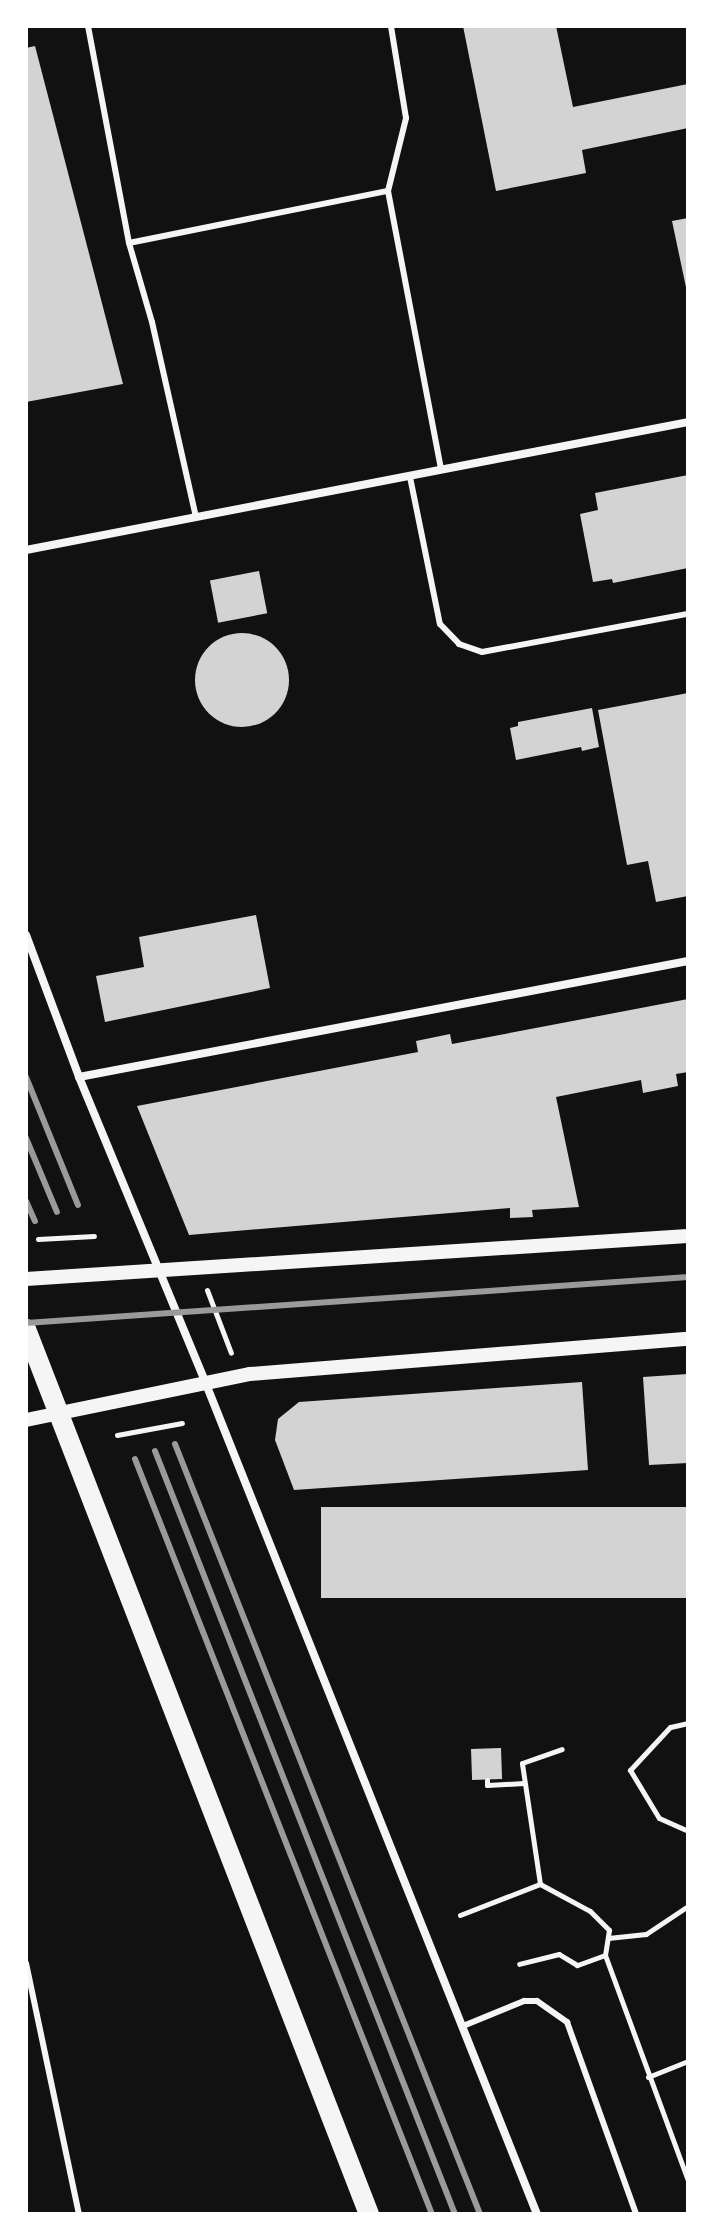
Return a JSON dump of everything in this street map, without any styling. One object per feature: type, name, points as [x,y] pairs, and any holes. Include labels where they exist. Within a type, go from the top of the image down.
[{"type":"main road","points":[[26,1329],[369,2214]]},
{"type":"street","points":[[26,550],[688,422]]},
{"type":"street","points":[[26,935],[79,1077],[206,1384],[537,2214]]},
{"type":"street","points":[[79,1077],[688,961]]},
{"type":"street","points":[[26,1279],[160,1273],[688,1236]]},
{"type":"street","points":[[26,1420],[250,1374],[688,1339]]},
{"type":"lane","points":[[88,26],[129,243],[152,322],[196,517]]},
{"type":"lane","points":[[391,26],[406,118],[388,191],[441,470]]},
{"type":"lane","points":[[129,243],[388,191]]},
{"type":"lane","points":[[410,477],[440,624],[459,644],[482,652],[688,614]]},
{"type":"lane","points":[[26,1963],[79,2214]]},
{"type":"lane","points":[[463,2026],[524,2001],[537,2001],[567,2022],[636,2214]]},
{"type":"path","points":[[38,1239],[94,1236]]},
{"type":"path","points":[[207,1289],[231,1353]]},
{"type":"path","points":[[117,1435],[182,1423]]},
{"type":"path","points":[[688,1723],[670,1727],[630,1770],[659,1818],[688,1831]]},
{"type":"path","points":[[540,1884],[522,1763],[562,1749]]},
{"type":"path","points":[[487,1780],[487,1785],[524,1783]]},
{"type":"path","points":[[460,1915],[540,1884],[590,1911],[609,1930],[605,1955],[688,2180]]},
{"type":"path","points":[[608,1938],[646,1934],[688,1906]]},
{"type":"path","points":[[519,1964],[559,1954],[577,1965],[605,1955]]},
{"type":"path","points":[[648,2077],[688,2061]]},
{"type":"building","points":[[463,26],[556,26],[573,107],[688,84],[688,128],[582,150],[586,173],[496,191]]},
{"type":"building","points":[[35,46],[123,384],[26,402],[26,48]]},
{"type":"building","points":[[688,218],[688,292],[687,292],[672,221]]},
{"type":"building","points":[[688,475],[688,568],[613,583],[612,579],[593,582],[580,514],[598,510],[595,493]]},
{"type":"building","points":[[259,571],[267,613],[218,623],[210,581]]},
{"type":"building","points":[[242,633],[260,637],[275,647],[285,662],[289,680],[285,698],[275,713],[260,723],[242,727],[224,723],[209,713],[199,698],[195,680],[199,662],[209,647],[224,637]]},
{"type":"building","points":[[688,693],[688,896],[656,902],[648,861],[627,865],[598,710]]},
{"type":"building","points":[[592,708],[599,747],[582,751],[581,747],[516,760],[510,728],[518,726],[518,722]]},
{"type":"building","points":[[256,915],[270,988],[105,1022],[96,976],[144,967],[139,937]]},
{"type":"building","points":[[688,999],[688,1072],[676,1074],[678,1086],[643,1093],[641,1080],[556,1097],[579,1207],[532,1210],[533,1217],[510,1218],[510,1208],[189,1235],[137,1106],[418,1052],[416,1041],[450,1034],[452,1044]]},
{"type":"building","points":[[688,1374],[688,1463],[649,1465],[643,1377]]},
{"type":"building","points":[[582,1382],[588,1470],[294,1490],[275,1440],[278,1419],[299,1402]]},
{"type":"building","points":[[321,1507],[688,1507],[688,1598],[321,1598]]},
{"type":"building","points":[[501,1748],[502,1779],[472,1780],[471,1749]]},
{"type":"railway","points":[[26,1077],[78,1205]]},
{"type":"railway","points":[[26,1138],[57,1212]]},
{"type":"railway","points":[[26,1201],[35,1221]]},
{"type":"railway","points":[[26,1323],[688,1277]]},
{"type":"railway","points":[[175,1444],[480,2214]]},
{"type":"railway","points":[[155,1451],[455,2214]]},
{"type":"railway","points":[[135,1459],[432,2214]]}]
